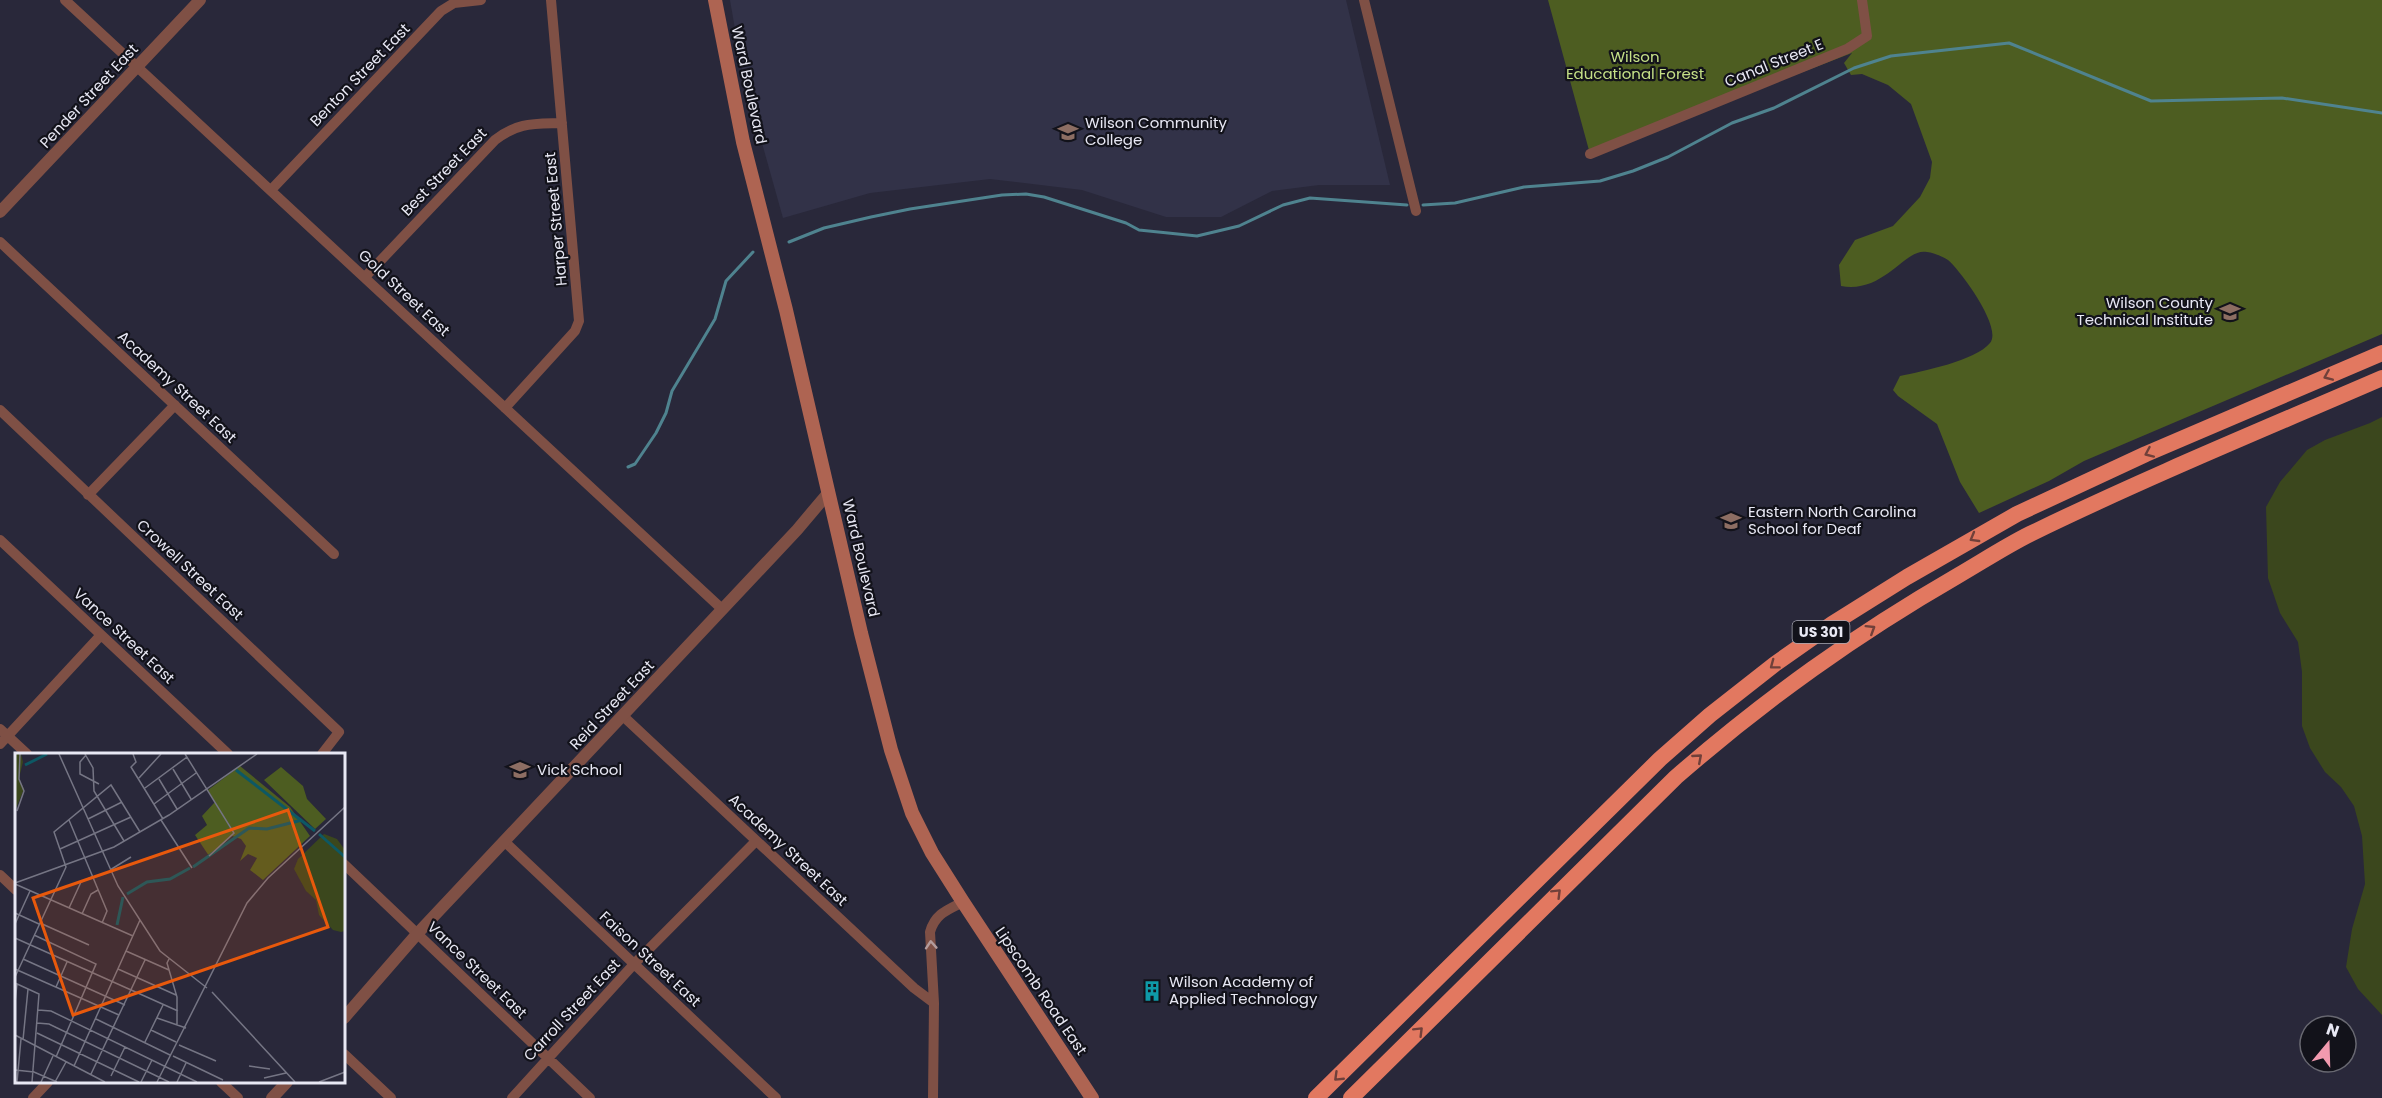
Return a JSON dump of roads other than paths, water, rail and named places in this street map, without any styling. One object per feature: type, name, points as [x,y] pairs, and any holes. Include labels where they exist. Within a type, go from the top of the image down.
[{"type":"highway","name":"US 301","points":[[1316,1098],[1660,759],[1710,715],[1775,664],[1832,624],[1907,577],[2017,514],[2146,454],[2382,353]]},
{"type":"highway","name":"US 301","points":[[1352,1098],[1676,777],[1725,734],[1789,684],[1920,597],[2028,535],[2156,476],[2382,378]]},
{"type":"main road","name":"Ward Boulevard","points":[[715,0],[743,142],[891,750],[912,813],[932,853],[963,902]]},
{"type":"main road","name":"Lipscomb Road East","points":[[963,902],[1092,1098]]},
{"type":"street","name":"Gold Street East","points":[[65,0],[722,609]]},
{"type":"street","name":"Pender Street East","points":[[0,212],[200,0]]},
{"type":"street","name":"Benton Street East","points":[[271,190],[441,11],[454,3],[481,0]]},
{"type":"street","name":"Harper Street East","points":[[505,408],[575,331],[579,321],[551,0]]},
{"type":"street","points":[[1364,0],[1416,211]]},
{"type":"street","name":"Canal Street E","points":[[1590,154],[1847,49],[1867,36],[1862,0]]},
{"type":"street","name":"Best Street East","points":[[365,277],[495,140],[514,127],[524,124],[562,123]]},
{"type":"street","name":"Academy Street East","points":[[0,242],[334,554]]},
{"type":"street","points":[[88,495],[175,405]]},
{"type":"street","name":"Crowell Street East","points":[[0,410],[339,732],[323,753]]},
{"type":"street","name":"Reid Street East","points":[[345,1017],[417,934],[797,530],[829,492]]},
{"type":"street","name":"Vance Street East","points":[[0,540],[227,753]]},
{"type":"street","points":[[26,753],[3,737],[101,635]]},
{"type":"street","name":"Academy Street East","points":[[623,716],[914,988],[934,1003]]},
{"type":"street","name":"Faison Street East","points":[[504,841],[776,1098]]},
{"type":"street","name":"Carroll Street East","points":[[512,1098],[634,964],[756,841]]},
{"type":"street","name":"Vance Street East","points":[[345,865],[590,1098]]},
{"type":"street","points":[[0,875],[15,889]]},
{"type":"street","points":[[933,1098],[934,1003],[930,932],[933,921],[939,914],[963,902]]},
{"type":"street","points":[[345,1055],[391,1098]]},
{"type":"street","points":[[33,1098],[47,1083]]},
{"type":"street","points":[[222,1083],[238,1098]]},
{"type":"street","points":[[272,1098],[286,1083]]},
{"type":"waterway","points":[[1423,205],[1455,203],[1524,187],[1600,181],[1668,157],[1732,123],[1774,108],[1854,68],[1891,56],[2009,43],[2151,101],[2282,98],[2382,113]]},
{"type":"waterway","points":[[789,242],[824,228],[871,217],[1002,195],[1026,194],[1044,197],[1126,223],[1139,230],[1197,236],[1239,226],[1283,205],[1310,198],[1407,205]]},
{"type":"waterway","points":[[628,467],[635,464],[656,433],[666,413],[672,391],[715,319],[726,281],[753,252]]},
{"type":"place","name":"Wilson Community College","points":[[1068,132]]},
{"type":"place","name":"Wilson County Technical Institute","points":[[2230,312]]},
{"type":"place","name":"Eastern North Carolina School for Deaf","points":[[1731,521]]},
{"type":"place","name":"Vick School","points":[[520,770]]},
{"type":"place","name":"Wilson Academy of Applied Technology","points":[[1152,991]]},
{"type":"park label","name":"Wilson Educational Forest","points":[[1635,66]]}]
